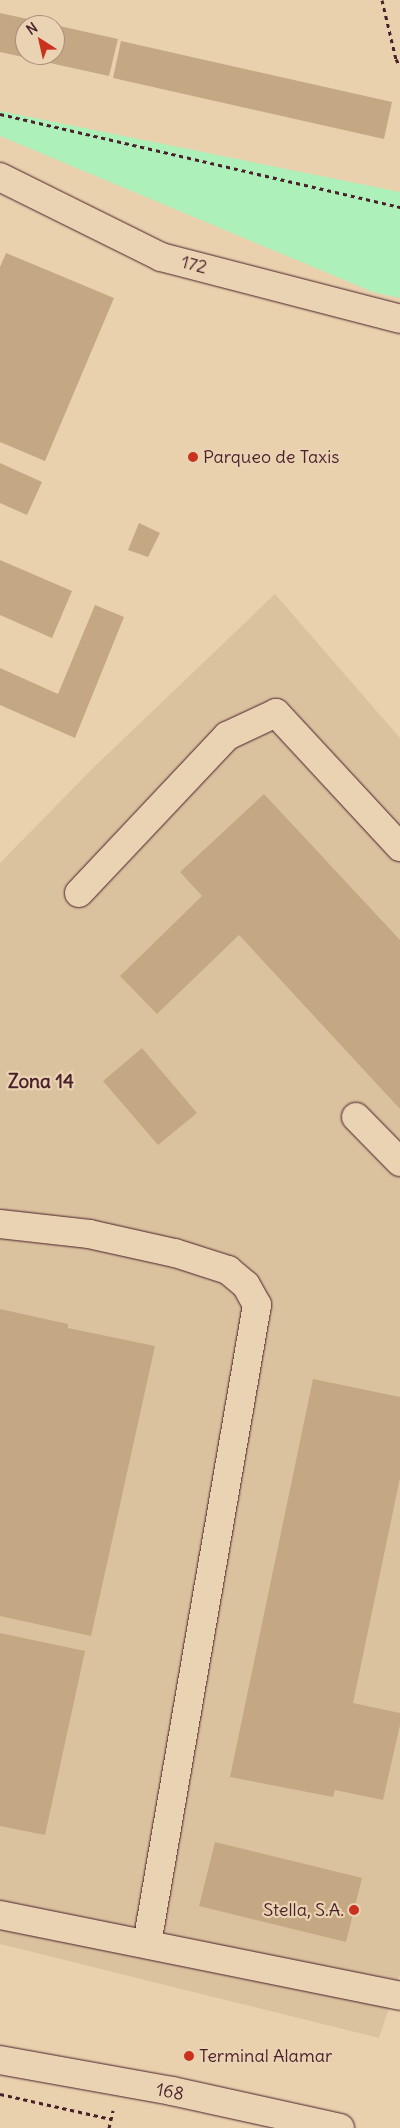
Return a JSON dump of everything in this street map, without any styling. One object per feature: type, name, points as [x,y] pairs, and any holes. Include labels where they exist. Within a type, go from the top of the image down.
[{"type":"street","name":"172","points":[[0,177],[162,257],[400,319]]},
{"type":"street","points":[[79,892],[227,736],[276,713],[400,847]]},
{"type":"street","points":[[356,1117],[400,1162]]},
{"type":"street","points":[[0,1224],[89,1234],[184,1256],[228,1270],[246,1285],[257,1305],[147,1944]]},
{"type":"street","points":[[0,1915],[400,1996]]},
{"type":"street","name":"168","points":[[0,2060],[172,2091],[340,2128]]},
{"type":"path","points":[[382,0],[396,59],[400,66]]},
{"type":"path","points":[[0,114],[400,207]]},
{"type":"path","points":[[0,2094],[111,2119]]},
{"type":"shaded area","points":[[275,594],[400,738],[400,1974],[379,2038],[0,1944],[0,863],[92,769]]},
{"type":"green space","points":[[0,111],[400,192],[400,298],[373,292],[0,136]]},
{"type":"building","points":[[0,13],[15,16],[15,55],[0,52]]},
{"type":"building","points":[[65,27],[118,39],[109,76],[59,65],[65,65]]},
{"type":"building","points":[[121,41],[392,102],[384,139],[113,78]]},
{"type":"building","points":[[6,253],[114,298],[45,461],[0,442],[0,267]]},
{"type":"building","points":[[0,463],[42,482],[27,515],[0,503]]},
{"type":"building","points":[[139,523],[160,533],[148,557],[128,550]]},
{"type":"building","points":[[0,560],[72,591],[52,638],[0,615]]},
{"type":"building","points":[[95,605],[124,617],[75,738],[0,705],[0,668],[58,694]]},
{"type":"building","points":[[264,794],[400,940],[400,1109],[239,935],[157,1014],[120,976],[202,896],[180,872]]},
{"type":"building","points":[[142,1048],[197,1113],[158,1145],[103,1081]]},
{"type":"building","points":[[0,1309],[68,1324],[68,1328],[155,1346],[91,1636],[0,1616]]},
{"type":"building","points":[[313,1379],[400,1397],[400,1478],[353,1703],[400,1713],[400,1725],[383,1800],[335,1790],[333,1797],[230,1777]]},
{"type":"building","points":[[0,1633],[85,1651],[45,1835],[0,1826]]},
{"type":"building","points":[[215,1842],[362,1878],[346,1942],[199,1906]]},
{"type":"place","name":"Parqueo de Taxis","points":[[193,457]]},
{"type":"place","name":"Stella, S.A.","points":[[354,1910]]},
{"type":"place","name":"Terminal Alamar","points":[[189,2056]]},
{"type":"district","name":"Zona 14","points":[[41,1082]]}]
